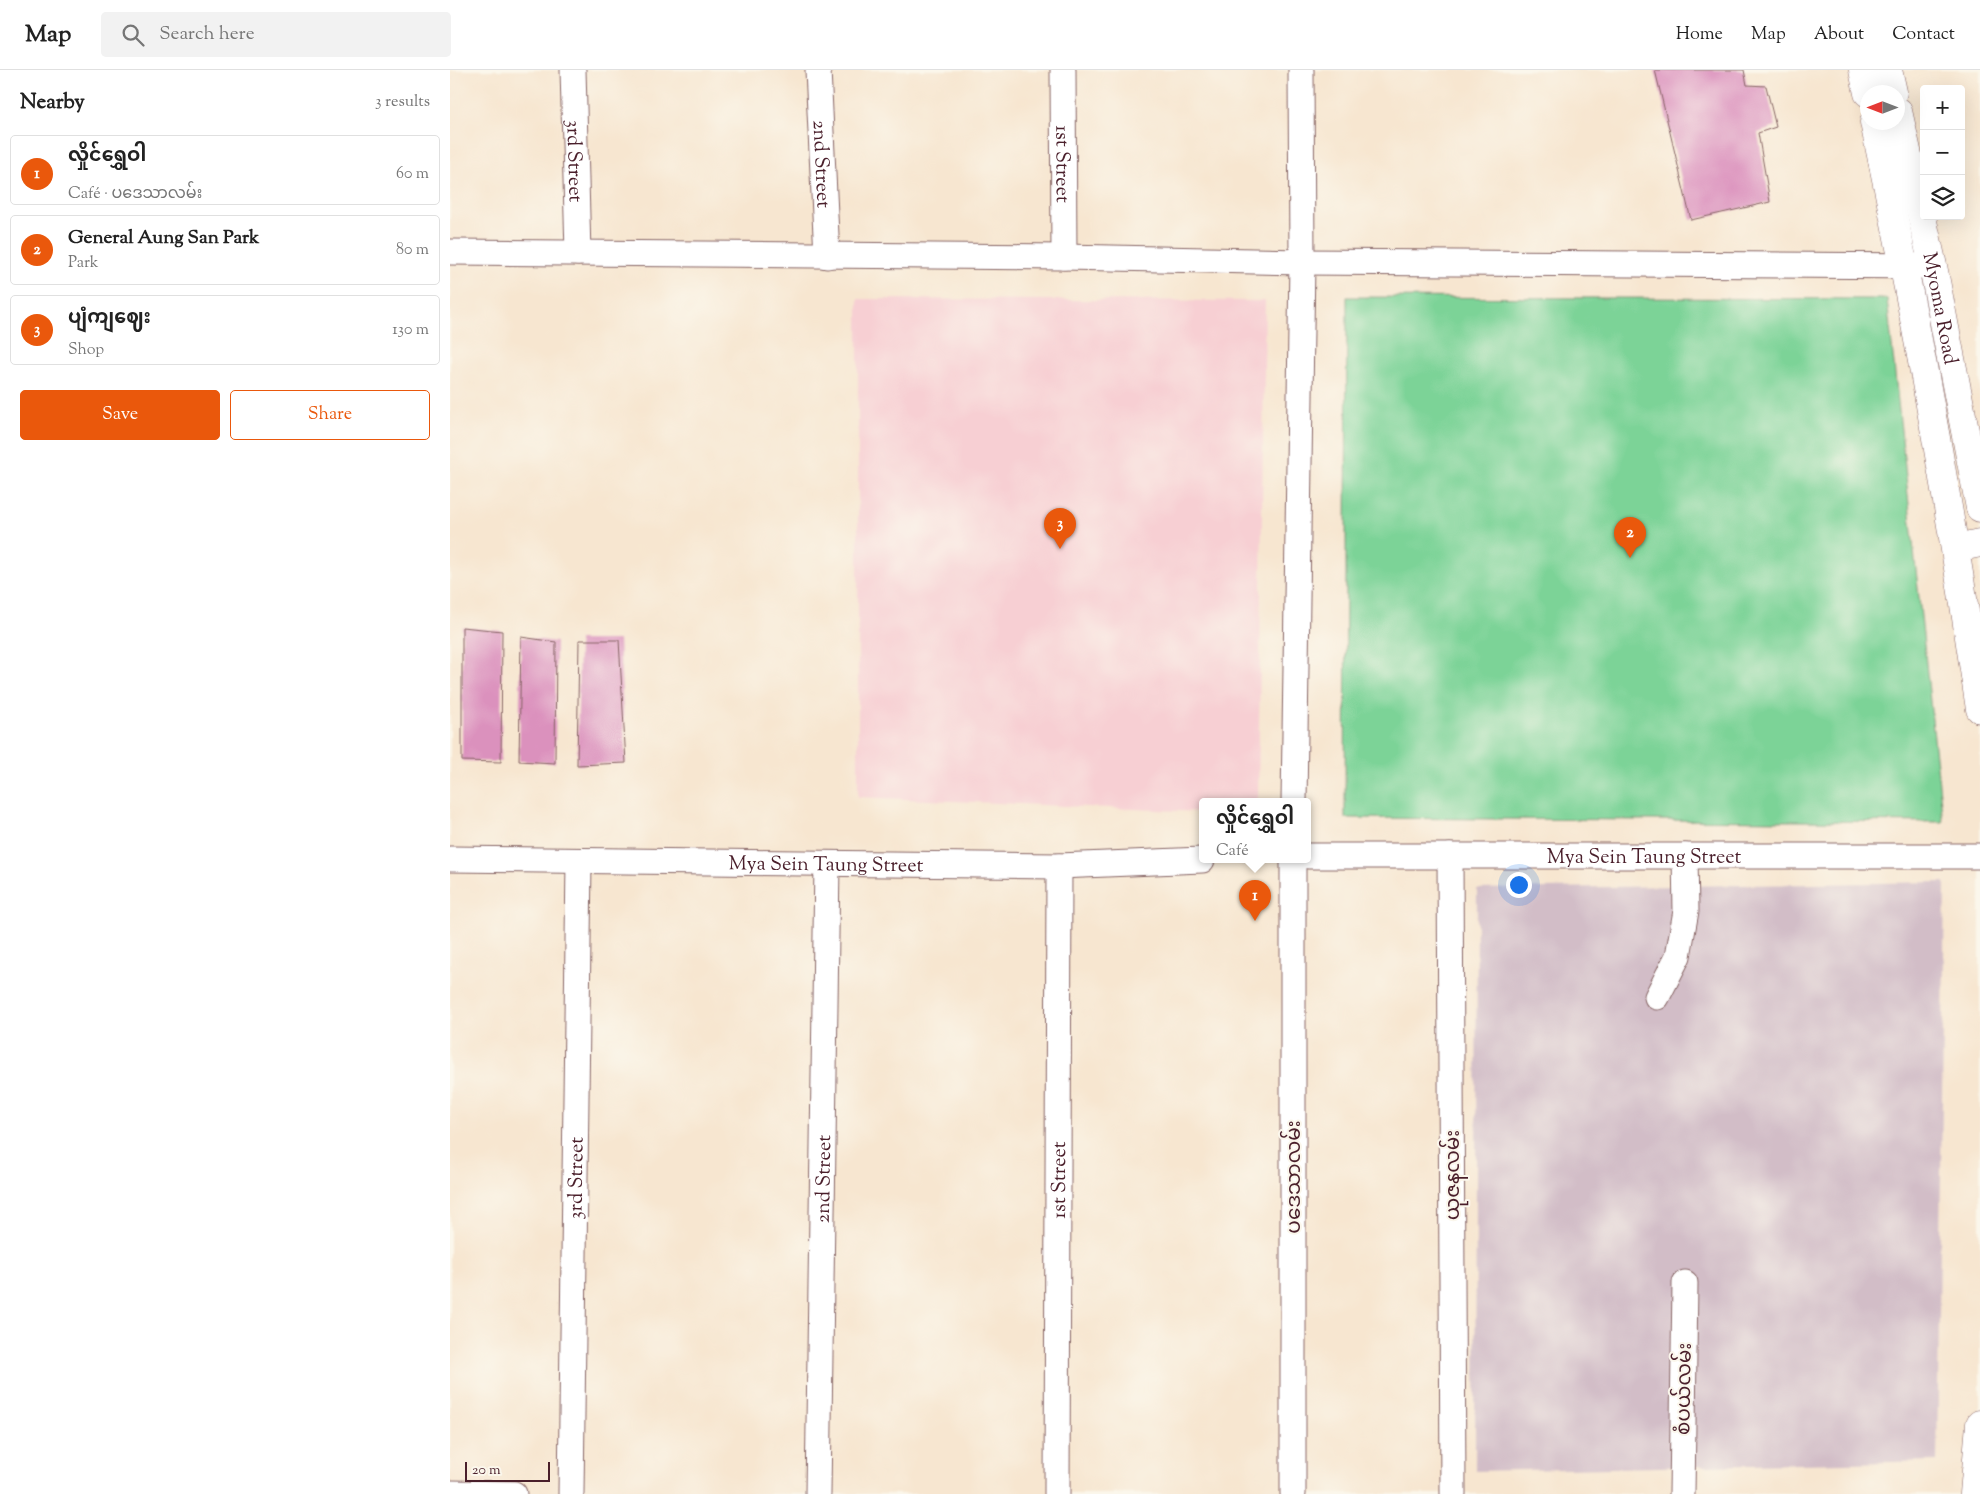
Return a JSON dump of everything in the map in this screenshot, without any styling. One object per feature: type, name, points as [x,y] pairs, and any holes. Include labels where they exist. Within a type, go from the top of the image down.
[{"type":"main road","points":[[1862,70],[1866,85]]},
{"type":"main road","points":[[1888,70],[1891,85]]},
{"type":"main road","points":[[1876,130],[1968,545],[1980,709]]},
{"type":"main road","name":"Myoma Road","points":[[1902,130],[1933,266],[1980,508]]},
{"type":"main road","points":[[1974,1494],[1980,1424]]},
{"type":"street","name":"3rd Street","points":[[574,70],[578,253]]},
{"type":"street","name":"2nd Street","points":[[818,70],[827,256]]},
{"type":"street","name":"1st Street","points":[[1063,70],[1064,257]]},
{"type":"street","points":[[1294,798],[1302,262],[1300,70]]},
{"type":"street","points":[[450,252],[1064,257],[1302,262],[1933,266]]},
{"type":"street","name":"Mya Sein Taung Street","points":[[1311,856],[1980,856]]},
{"type":"street","name":"ယုဇနလမ်း","points":[[1450,856],[1453,1494]]},
{"type":"street","points":[[1657,997],[1678,956],[1686,910],[1685,856]]},
{"type":"street","name":"Mya Sein Taung Street","points":[[450,859],[1059,866],[1199,860]]},
{"type":"street","name":"3rd Street","points":[[571,1494],[579,860]]},
{"type":"street","name":"ပဒေသာလမ်း","points":[[1293,863],[1293,1494]]},
{"type":"street","name":"2nd Street","points":[[818,1494],[827,864]]},
{"type":"street","name":"1st Street","points":[[1057,1494],[1059,866]]},
{"type":"street","name":"စံပယ်လမ်း","points":[[1682,1494],[1685,1283]]},
{"type":"street","points":[[450,1493],[514,1494]]},
{"type":"shaded area","points":[[858,299],[1265,301],[1258,798],[1199,798],[1199,812],[858,797]]},
{"type":"shaded area","points":[[1945,882],[1937,1461],[1475,1471],[1477,889]]},
{"type":"green space","points":[[1347,297],[1887,299],[1943,822],[1345,818]]},
{"type":"building","points":[[1655,70],[1744,70],[1747,85],[1766,86],[1776,127],[1758,133],[1770,202],[1691,220]]},
{"type":"building","points":[[462,627],[502,631],[501,762],[462,761]]},
{"type":"building","points":[[521,637],[556,642],[555,763],[519,761]]},
{"type":"building","points":[[579,640],[619,640],[626,763],[577,765]]},
{"type":"place","name":"ပျံကျဈေး","points":[[1060,549]]},
{"type":"place","name":"General Aung San Park","points":[[1630,558]]},
{"type":"place","name":"လှိုင်ရွှေဝါ","points":[[1255,921]]}]
